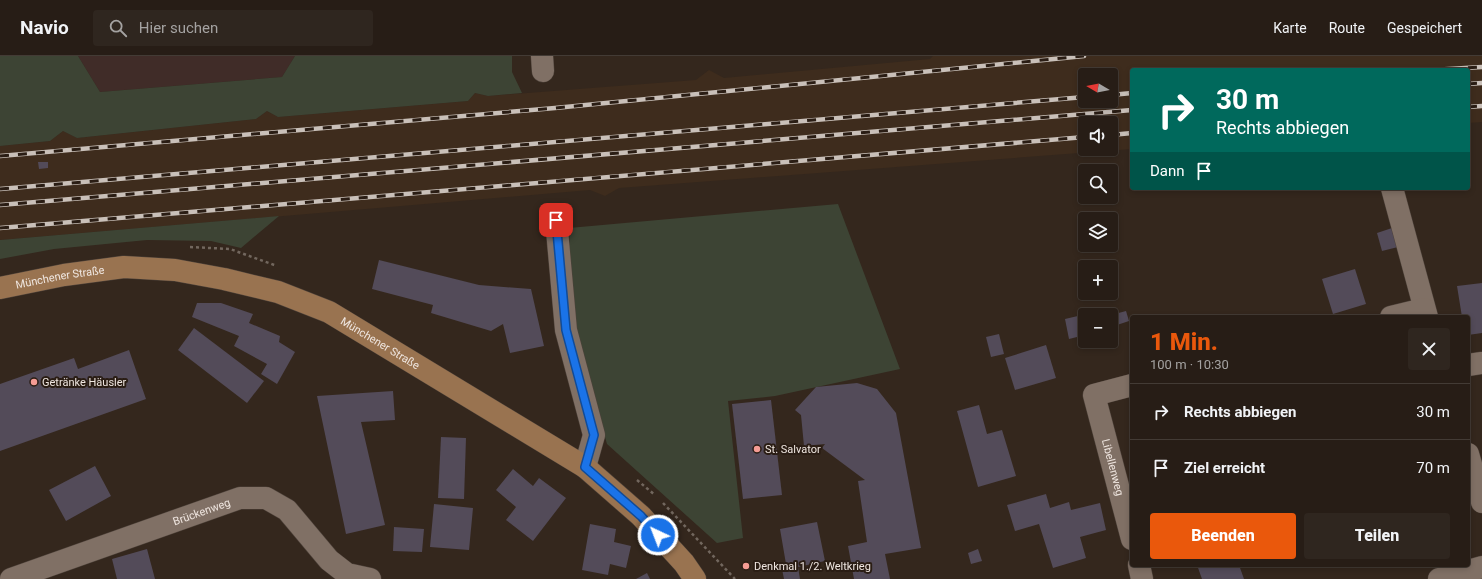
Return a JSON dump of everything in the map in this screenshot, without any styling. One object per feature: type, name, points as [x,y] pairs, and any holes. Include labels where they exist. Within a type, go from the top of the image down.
[{"type":"main road","name":"Münchener Straße","points":[[0,288],[64,275],[124,267],[175,270],[278,292],[329,312],[585,467],[641,516],[684,563],[695,579]]},
{"type":"street","points":[[1393,190],[1425,313],[1408,315]]},
{"type":"street","points":[[556,220],[566,330],[594,435],[585,467]]},
{"type":"street","points":[[1470,365],[1482,364]]},
{"type":"street","name":"Libellenweg","points":[[1130,386],[1094,395],[1130,531]]},
{"type":"street","points":[[1470,461],[1482,502]]},
{"type":"street","name":"Brückenweg","points":[[11,579],[240,498],[266,498],[287,510],[329,560],[347,574],[370,579]]},
{"type":"street","points":[[1139,567],[1142,579]]},
{"type":"street","points":[[1440,579],[1482,567]]},
{"type":"shaded area","points":[[78,56],[295,56],[282,77],[100,92]]},
{"type":"shaded area","points":[[933,56],[1482,56],[1482,122],[1470,123],[1470,68],[1130,68],[1130,149],[1118,150],[1118,116],[1078,116],[1078,153],[619,188],[605,196],[590,190],[0,240],[0,146],[50,141],[63,131],[77,138],[256,119],[267,111],[278,117],[468,101],[475,93],[488,96],[696,80],[709,70],[724,78],[930,59]]},
{"type":"green space","points":[[0,56],[78,56],[100,92],[282,77],[295,56],[512,56],[512,72],[522,93],[488,96],[475,93],[468,101],[278,117],[267,111],[256,119],[77,138],[63,131],[50,141],[0,146]]},
{"type":"green space","points":[[838,204],[900,369],[775,396],[728,401],[743,538],[717,543],[607,444],[573,326],[569,228]]},
{"type":"green space","points":[[279,216],[241,248],[211,241],[147,240],[54,249],[0,259],[0,240]]},
{"type":"building","points":[[38,162],[48,162],[48,168],[39,169]]},
{"type":"building","points":[[1392,228],[1398,247],[1382,251],[1377,233]]},
{"type":"building","points":[[379,260],[479,285],[531,289],[544,346],[510,353],[503,324],[491,331],[431,313],[433,305],[372,289]]},
{"type":"building","points":[[1355,269],[1366,304],[1333,314],[1322,279]]},
{"type":"building","points":[[1482,283],[1482,333],[1470,335],[1470,315],[1462,315],[1457,286]]},
{"type":"building","points":[[197,303],[221,303],[253,314],[249,323],[280,336],[279,342],[295,352],[277,384],[261,374],[267,364],[234,346],[239,336],[192,317]]},
{"type":"building","points":[[1126,311],[1129,321],[1118,325],[1118,313]]},
{"type":"building","points":[[1078,316],[1078,337],[1069,339],[1065,319]]},
{"type":"building","points":[[194,328],[264,381],[247,403],[178,350]]},
{"type":"building","points":[[999,334],[1004,354],[991,357],[986,337]]},
{"type":"building","points":[[1046,345],[1056,378],[1015,390],[1005,358]]},
{"type":"building","points":[[129,350],[146,399],[0,451],[0,384],[74,358],[78,369]]},
{"type":"building","points":[[857,383],[877,389],[896,413],[921,548],[885,554],[890,579],[854,579],[848,546],[867,542],[858,481],[865,480],[822,448],[825,444],[804,446],[801,415],[795,410],[816,387]]},
{"type":"building","points":[[393,391],[395,420],[361,422],[385,525],[346,534],[317,396]]},
{"type":"building","name":"St. Salvator","points":[[771,400],[782,495],[743,499],[732,404]]},
{"type":"building","points":[[979,405],[987,434],[1002,430],[1016,476],[978,487],[957,411]]},
{"type":"building","points":[[441,437],[466,438],[464,499],[438,498]]},
{"type":"building","points":[[95,466],[111,496],[66,521],[49,490]]},
{"type":"building","points":[[513,469],[533,486],[539,478],[566,498],[533,541],[506,520],[516,507],[496,490]]},
{"type":"building","points":[[1046,494],[1050,508],[1069,502],[1071,510],[1100,503],[1106,530],[1080,537],[1086,558],[1053,568],[1039,524],[1015,531],[1007,505]]},
{"type":"building","points":[[434,504],[473,508],[469,550],[430,547]]},
{"type":"building","points":[[817,522],[825,561],[798,567],[800,579],[784,579],[781,564],[786,564],[780,529]]},
{"type":"building","points":[[590,524],[616,529],[614,542],[631,546],[626,568],[610,564],[608,575],[582,570]]},
{"type":"building","points":[[394,527],[424,529],[422,552],[393,551]]},
{"type":"building","points":[[147,549],[155,579],[117,579],[112,559]]},
{"type":"building","points":[[978,549],[982,561],[971,564],[968,553]]},
{"type":"building","points":[[1198,567],[1240,567],[1244,579],[1202,579]]},
{"type":"building","points":[[647,573],[650,579],[636,579]]},
{"type":"railway","points":[[0,156],[555,108],[1084,56]]},
{"type":"railway","points":[[1465,68],[1482,67]]},
{"type":"railway","points":[[1470,84],[1482,83]]},
{"type":"railway","points":[[1118,94],[1130,93]]},
{"type":"railway","points":[[0,189],[1078,98]]},
{"type":"railway","points":[[1470,107],[1482,106]]},
{"type":"railway","points":[[0,205],[1130,110]]},
{"type":"railway","points":[[1118,134],[1130,133]]},
{"type":"railway","points":[[0,228],[1078,138]]},
{"type":"place","name":"Getränke Häusler","points":[[34,382]]},
{"type":"place","name":"St. Salvator","points":[[757,449]]},
{"type":"place","name":"Denkmal 1./2. Weltkrieg","points":[[746,566]]},
{"type":"route","points":[[556,220],[566,330],[594,435],[585,467],[641,516],[658,535]]}]
